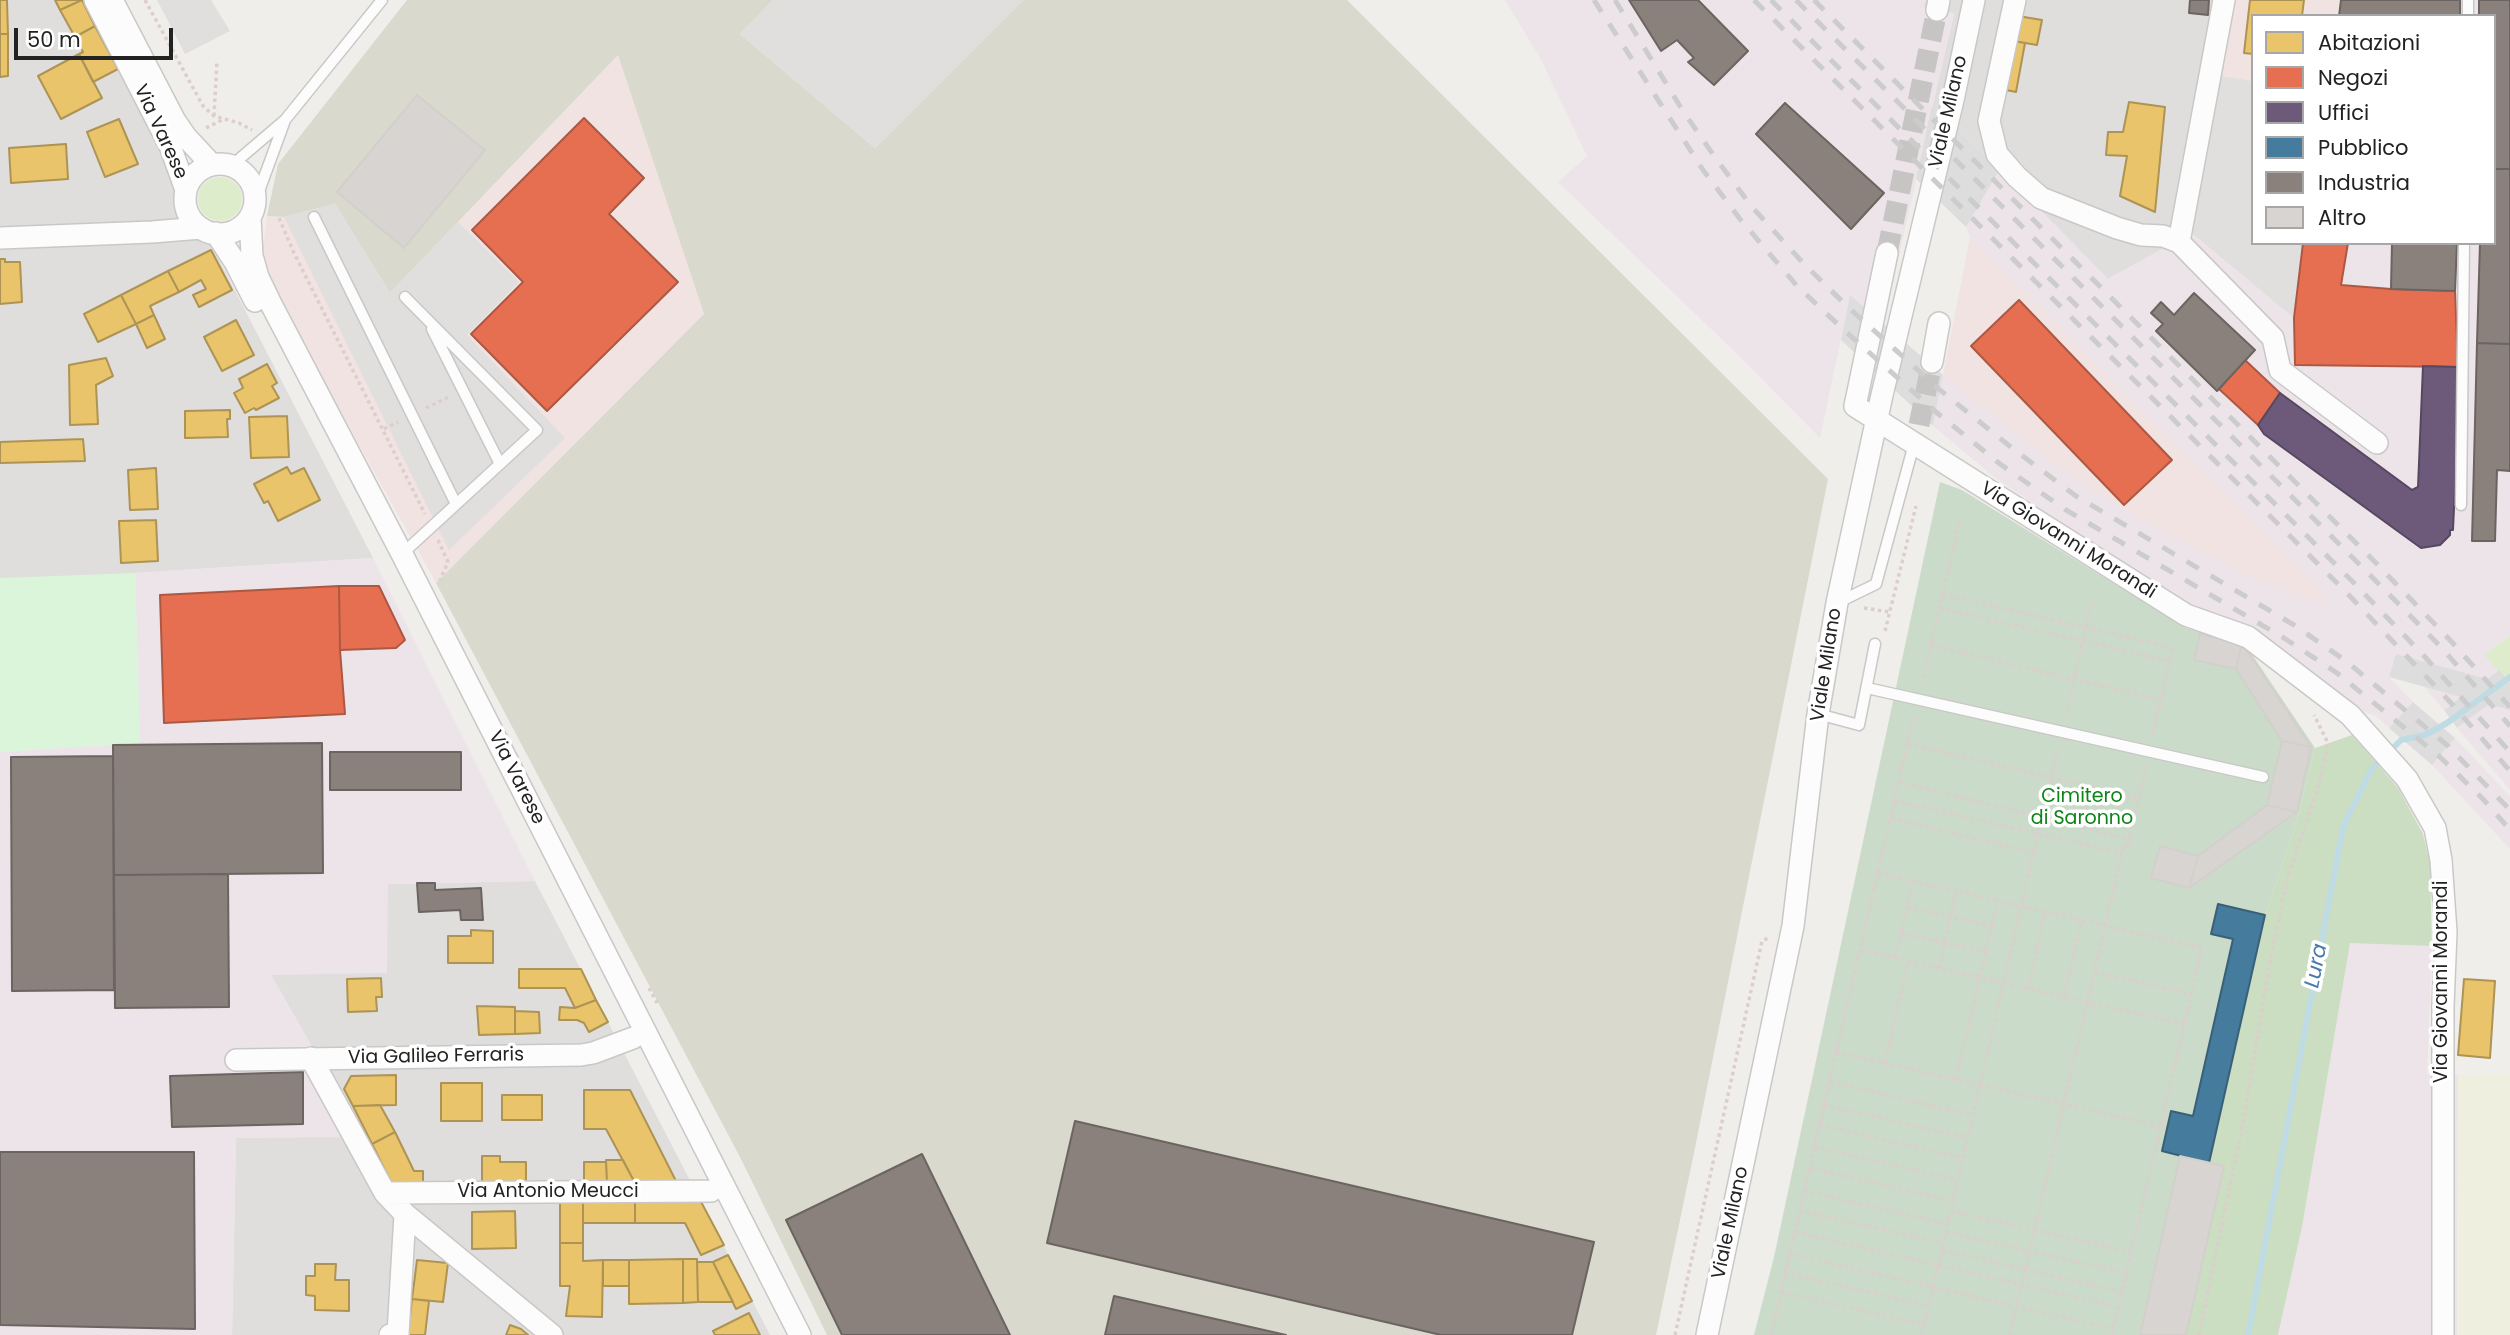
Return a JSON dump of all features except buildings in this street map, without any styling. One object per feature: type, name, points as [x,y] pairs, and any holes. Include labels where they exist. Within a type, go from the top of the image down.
[{"type":"street","name":"Via Varese","points":[[95,0],[170,146],[186,195]]},
{"type":"street","name":"Via Varese","points":[[112,0],[175,121],[186,137],[222,165]]},
{"type":"street","name":"Viale Milano","points":[[1707,1335],[1793,926],[1818,714],[1837,603],[1877,419],[1953,100],[1973,0]]},
{"type":"street","points":[[2015,0],[1989,121],[1997,154],[2040,198],[2117,228],[2141,235],[2163,236],[2179,242],[2273,338],[2280,370],[2377,443]]},
{"type":"street","points":[[2179,242],[2224,0]]},
{"type":"street","points":[[0,238],[234,230],[252,210],[250,181],[238,169],[222,165],[199,171],[173,216],[152,232]]},
{"type":"street","points":[[186,195],[190,215],[209,230]]},
{"type":"street","name":"Via Varese","points":[[252,210],[251,256],[258,277],[800,1335]]},
{"type":"street","name":"Via Varese","points":[[209,230],[236,262],[785,1335]]},
{"type":"street","name":"Via Giovanni Morandi","points":[[1887,253],[1855,406],[1877,419],[1916,435],[2186,615],[2248,637],[2350,715],[2407,779],[2435,828],[2441,860],[2446,932],[2442,1006],[2442,1335]]},
{"type":"street","points":[[1933,362],[1939,323]]},
{"type":"street","name":"Via Galileo Ferraris","points":[[236,1060],[581,1055],[633,1038]]},
{"type":"street","points":[[312,1058],[385,1193],[405,1214],[552,1335]]},
{"type":"street","name":"Via Antonio Meucci","points":[[385,1193],[711,1192]]},
{"type":"street","points":[[390,1335],[398,1334],[405,1214]]},
{"type":"lane","points":[[222,165],[285,120],[382,0]]},
{"type":"lane","points":[[252,210],[285,120]]},
{"type":"lane","points":[[314,217],[456,504]]},
{"type":"lane","points":[[2460,505],[2465,245]]},
{"type":"lane","points":[[402,554],[537,430],[405,297]]},
{"type":"lane","points":[[427,319],[500,464]]},
{"type":"lane","points":[[1837,603],[1875,584],[1916,435]]},
{"type":"lane","points":[[1818,714],[1859,725],[1875,644]]},
{"type":"lane","points":[[1867,688],[2263,777]]},
{"type":"path","points":[[145,0],[203,106],[214,116],[244,124],[254,131]]},
{"type":"path","points":[[214,116],[217,61]]},
{"type":"path","points":[[205,128],[224,119]]},
{"type":"path","points":[[279,218],[449,562],[439,583]]},
{"type":"path","points":[[384,429],[463,390]]},
{"type":"path","points":[[1942,594],[2173,648],[2128,846],[2124,845],[2094,971],[2010,1335]]},
{"type":"path","points":[[1922,1335],[2091,599]]},
{"type":"path","points":[[1939,608],[2170,661]]},
{"type":"path","points":[[1930,645],[2161,700]]},
{"type":"path","points":[[2199,1335],[2244,1118],[2271,955],[2285,892],[2319,785],[2329,743],[2314,717],[2322,692]]},
{"type":"path","points":[[1908,744],[2139,798]]},
{"type":"path","points":[[1899,782],[2129,839]]},
{"type":"path","points":[[1895,801],[2122,853]]},
{"type":"path","points":[[1891,818],[2034,853]]},
{"type":"path","points":[[1771,1335],[1878,873],[2202,948],[2112,1335]]},
{"type":"path","points":[[1895,958],[1913,881]]},
{"type":"path","points":[[1939,968],[1956,891]]},
{"type":"path","points":[[1956,1079],[1997,901]]},
{"type":"path","points":[[1907,907],[1992,926]]},
{"type":"path","points":[[2028,988],[2046,912]]},
{"type":"path","points":[[2064,997],[2082,920]]},
{"type":"path","points":[[1675,1335],[1762,941],[1793,926]]},
{"type":"path","points":[[1901,933],[1986,952]]},
{"type":"path","points":[[1860,950],[2184,1024]]},
{"type":"path","points":[[1885,1063],[1908,961]]},
{"type":"path","points":[[2094,971],[2191,994]]},
{"type":"path","points":[[645,979],[657,1004]]},
{"type":"path","points":[[1836,1052],[2160,1126]]},
{"type":"path","points":[[1830,1082],[1973,1115]]},
{"type":"path","points":[[1824,1105],[1968,1138]]},
{"type":"path","points":[[1820,1125],[1963,1158]]},
{"type":"path","points":[[1814,1147],[1958,1180]]},
{"type":"path","points":[[1810,1168],[1954,1201]]},
{"type":"path","points":[[1804,1191],[1948,1224]]},
{"type":"path","points":[[1800,1210],[1944,1243]]},
{"type":"path","points":[[1951,1210],[2131,1252]]},
{"type":"path","points":[[1795,1232],[2119,1307]]},
{"type":"path","points":[[1946,1232],[2126,1273]]},
{"type":"path","points":[[1942,1250],[2122,1292]]},
{"type":"path","points":[[1790,1254],[2113,1329]]},
{"type":"path","points":[[1785,1273],[1929,1306]]},
{"type":"path","points":[[1781,1292],[1925,1325]]},
{"type":"shaded area","points":[[0,0],[85,0],[373,558],[135,573],[0,752]]},
{"type":"shaded area","points":[[157,0],[211,0],[230,31],[185,54]]},
{"type":"shaded area","points":[[407,0],[773,0],[740,34],[875,148],[1023,0],[1347,0],[1828,479],[1656,1335],[827,1335],[741,1159],[436,583],[704,314],[618,55],[390,293],[335,204],[284,217],[267,216],[278,164]]},
{"type":"shaded area","points":[[773,0],[1023,0],[875,148],[740,34]]},
{"type":"shaded area","points":[[1505,0],[1926,0],[1923,7],[1954,13],[1899,256],[1878,251],[1865,308],[1850,296],[1820,438],[1558,182],[1587,156],[1540,58]]},
{"type":"shaded area","points":[[1926,0],[2235,0],[2192,233],[2108,279],[2000,169],[1932,106],[1954,14],[1923,7]]},
{"type":"shaded area","points":[[2235,0],[2341,0],[2339,14],[2251,14],[2251,81],[2221,76]]},
{"type":"shaded area","points":[[2341,0],[2510,0],[2510,636],[2485,655],[2499,670],[2444,710],[2396,654],[2390,678],[2413,702],[2389,728],[2376,716],[2360,711],[2239,624],[2193,606],[2057,520],[1994,477],[1933,426],[1943,375],[2061,469],[2140,519],[2252,577],[2320,604],[2326,596],[1970,237],[1966,227],[2000,169],[2108,279],[2191,233],[2221,76],[2251,81],[2251,245],[2496,245],[2496,14],[2339,14]]},
{"type":"shaded area","points":[[618,55],[704,314],[436,583],[266,273],[263,247],[267,216],[284,217],[391,293]]},
{"type":"shaded area","points":[[2221,76],[2251,81],[2251,245],[2303,245],[2294,318],[2192,233]]},
{"type":"shaded area","points":[[335,204],[390,293],[458,222],[519,282],[467,335],[565,438],[449,550],[284,217]]},
{"type":"shaded area","points":[[1970,237],[2327,597],[2320,605],[2252,577],[2140,519],[2061,470],[1943,375]]},
{"type":"shaded area","points":[[373,558],[535,881],[388,884],[387,973],[271,975],[363,1137],[236,1138],[232,1335],[0,1335],[0,752],[140,743],[135,573]]},
{"type":"shaded area","points":[[2510,688],[2510,790],[2457,728]]},
{"type":"shaded area","points":[[2455,738],[2510,796],[2510,849],[2432,765]]},
{"type":"shaded area","points":[[535,881],[770,1335],[232,1335],[236,1138],[363,1136],[271,975],[388,884]]},
{"type":"shaded area","points":[[2350,942],[2432,946],[2427,1074],[2458,1075],[2457,1335],[2278,1335],[2302,1227]]},
{"type":"green space","points":[[220,177],[229,178],[236,183],[241,190],[241,208],[236,215],[229,220],[220,221],[211,220],[204,215],[199,208],[198,199],[199,190],[204,183],[211,178]]},
{"type":"green space","name":"Cimitero di Saronno","points":[[1940,482],[1962,490],[2186,628],[2243,641],[2315,748],[2299,813],[2265,915],[2209,1162],[2224,1166],[2186,1335],[1754,1335],[1774,1257]]},
{"type":"green space","points":[[135,573],[140,743],[0,752],[0,578]]},
{"type":"green space","points":[[2510,636],[2510,683],[2484,655]]},
{"type":"green space","points":[[2352,735],[2398,788],[2423,834],[2430,864],[2432,946],[2350,943],[2302,1227],[2278,1335],[2186,1335],[2224,1167],[2209,1163],[2265,915],[2299,813],[2315,748]]},
{"type":"green space","points":[[2510,1074],[2510,1335],[2457,1335],[2458,1075]]},
{"type":"pier","points":[[1932,106],[2000,169],[1966,227],[1916,179]]},
{"type":"pier","points":[[1850,295],[1943,375],[1933,426],[1841,340]]},
{"type":"pier","points":[[2396,654],[2487,679],[2499,670],[2510,683],[2510,710],[2489,704],[2457,728],[2444,710],[2461,697],[2389,677]]},
{"type":"pier","points":[[2413,702],[2455,738],[2432,765],[2389,728]]},
{"type":"waterway","name":"Lura","points":[[2248,1335],[2343,827],[2371,770],[2401,740],[2425,735],[2447,723],[2510,677]]},
{"type":"tunnel","points":[[1887,253],[1937,10]]},
{"type":"tunnel","points":[[1919,425],[1932,362]]},
{"type":"railway","points":[[1594,0],[1703,170],[1740,219],[1797,286],[1844,330],[1936,412],[2000,464],[2066,510],[2284,638],[2337,673],[2439,756],[2510,830]]},
{"type":"railway","points":[[1615,0],[1683,111],[1752,207],[1848,307],[1940,390],[2076,496],[2294,625],[2346,661],[2448,746],[2510,810]]},
{"type":"railway","points":[[1754,0],[2345,591],[2452,704],[2510,771]]},
{"type":"railway","points":[[1771,0],[2354,583],[2510,752]]},
{"type":"railway","points":[[1796,0],[2440,646],[2510,726]]},
{"type":"railway","points":[[1814,0],[2376,563],[2510,707]]}]
